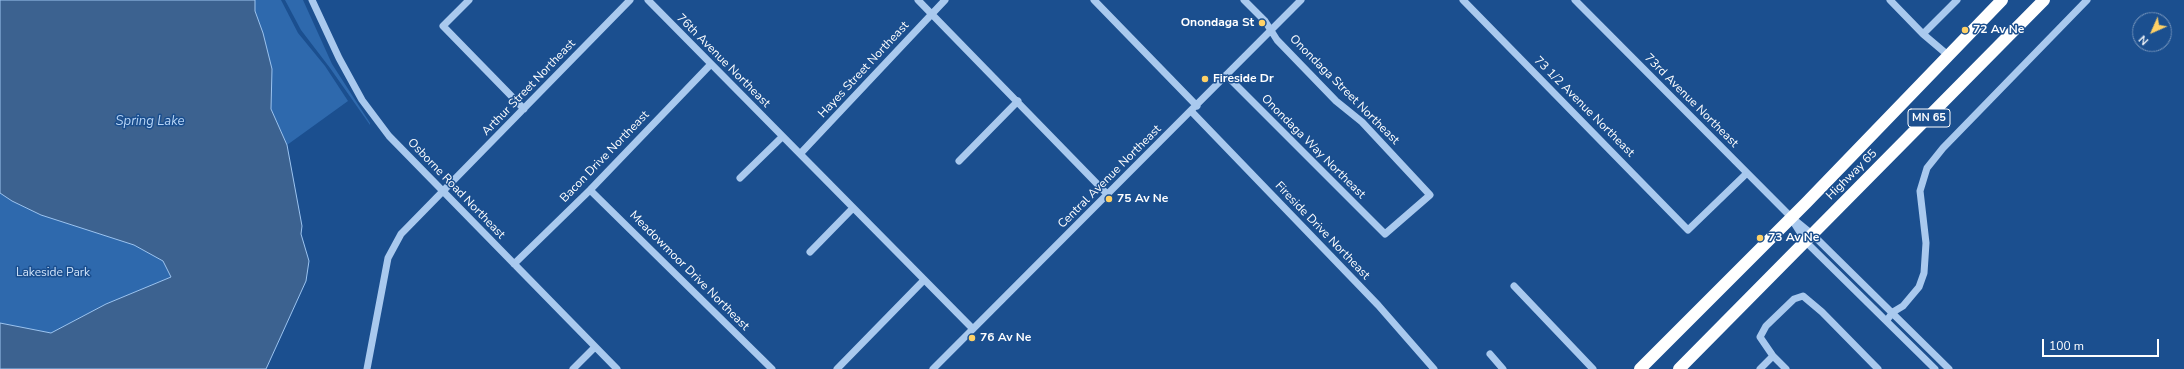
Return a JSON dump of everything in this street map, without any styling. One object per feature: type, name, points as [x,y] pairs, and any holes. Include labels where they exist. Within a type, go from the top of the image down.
[{"type":"highway","name":"Highway 65","points":[[1640,369],[1791,217],[2002,0]]},
{"type":"highway","name":"Highway 65","points":[[1679,369],[2044,0]]},
{"type":"street","name":"Osborne Road Northeast","points":[[312,0],[339,58],[362,100],[389,136],[617,369]]},
{"type":"street","points":[[468,0],[443,26],[524,109]]},
{"type":"street","name":"Arthur Street Northeast","points":[[367,369],[388,258],[401,234],[630,0]]},
{"type":"street","name":"76th Avenue Northeast","points":[[648,0],[973,329]]},
{"type":"street","points":[[918,0],[1107,194]]},
{"type":"street","name":"Hayes Street Northeast","points":[[800,154],[945,0]]},
{"type":"street","points":[[1094,0],[1197,106]]},
{"type":"street","name":"Onondaga Street Northeast","points":[[1244,0],[1265,21],[1277,40],[1336,100],[1362,122],[1430,195],[1385,234]]},
{"type":"street","name":"Central Avenue Northeast","points":[[933,369],[1197,106],[1301,0]]},
{"type":"street","name":"73 1/2 Avenue Northeast","points":[[1463,0],[1688,230],[1746,173]]},
{"type":"street","name":"73rd Avenue Northeast","points":[[1575,0],[1791,217],[1886,320],[1936,369]]},
{"type":"street","points":[[1890,0],[1923,34],[1948,56]]},
{"type":"street","points":[[1923,34],[1957,0]]},
{"type":"street","points":[[1886,320],[1893,312],[1903,306],[1919,286],[1924,273],[1926,243],[1920,191],[1927,168],[1943,148],[2087,0]]},
{"type":"street","name":"Bacon Drive Northeast","points":[[514,264],[590,190],[710,64]]},
{"type":"street","name":"Onondaga Way Northeast","points":[[1226,75],[1385,234]]},
{"type":"street","points":[[959,161],[1018,101]]},
{"type":"street","name":"Fireside Drive Northeast","points":[[1191,112],[1378,305],[1434,369]]},
{"type":"street","points":[[740,178],[782,136]]},
{"type":"street","name":"Meadowmoor Drive Northeast","points":[[590,190],[772,369]]},
{"type":"street","points":[[810,252],[853,208]]},
{"type":"street","name":"73rd Avenue Northeast","points":[[1809,238],[1893,312],[1949,369]]},
{"type":"street","points":[[837,369],[924,280]]},
{"type":"street","points":[[1514,286],[1593,369]]},
{"type":"street","points":[[1786,369],[1773,356],[1760,337],[1766,326],[1794,299],[1803,296],[1822,312],[1878,369]]},
{"type":"street","points":[[573,369],[595,347]]},
{"type":"street","points":[[1490,354],[1504,369]]},
{"type":"street","points":[[1760,369],[1773,356]]},
{"type":"green space","points":[[255,0],[281,0],[298,33],[325,66],[348,101],[287,145],[271,109],[272,69],[263,33],[255,11]]},
{"type":"green space","points":[[285,0],[303,0],[332,64],[370,125],[301,30]]},
{"type":"green space","name":"Lakeside Park","points":[[0,193],[12,201],[41,215],[134,245],[163,261],[171,277],[106,304],[51,333],[0,323]]},
{"type":"water","name":"Spring Lake","points":[[0,0],[255,0],[255,11],[263,33],[272,69],[271,109],[287,145],[302,226],[301,234],[309,261],[306,281],[266,369],[0,369],[0,323],[51,333],[106,304],[171,277],[163,261],[134,245],[41,215],[12,201],[0,193]]},
{"type":"place","name":"Onondaga St","points":[[1262,23]]},
{"type":"place","name":"72 Av Ne","points":[[1965,30]]},
{"type":"place","name":"Fireside Dr","points":[[1205,79]]},
{"type":"place","name":"75 Av Ne","points":[[1109,199]]},
{"type":"place","name":"73 Av Ne","points":[[1760,238]]},
{"type":"place","name":"76 Av Ne","points":[[972,338]]}]
